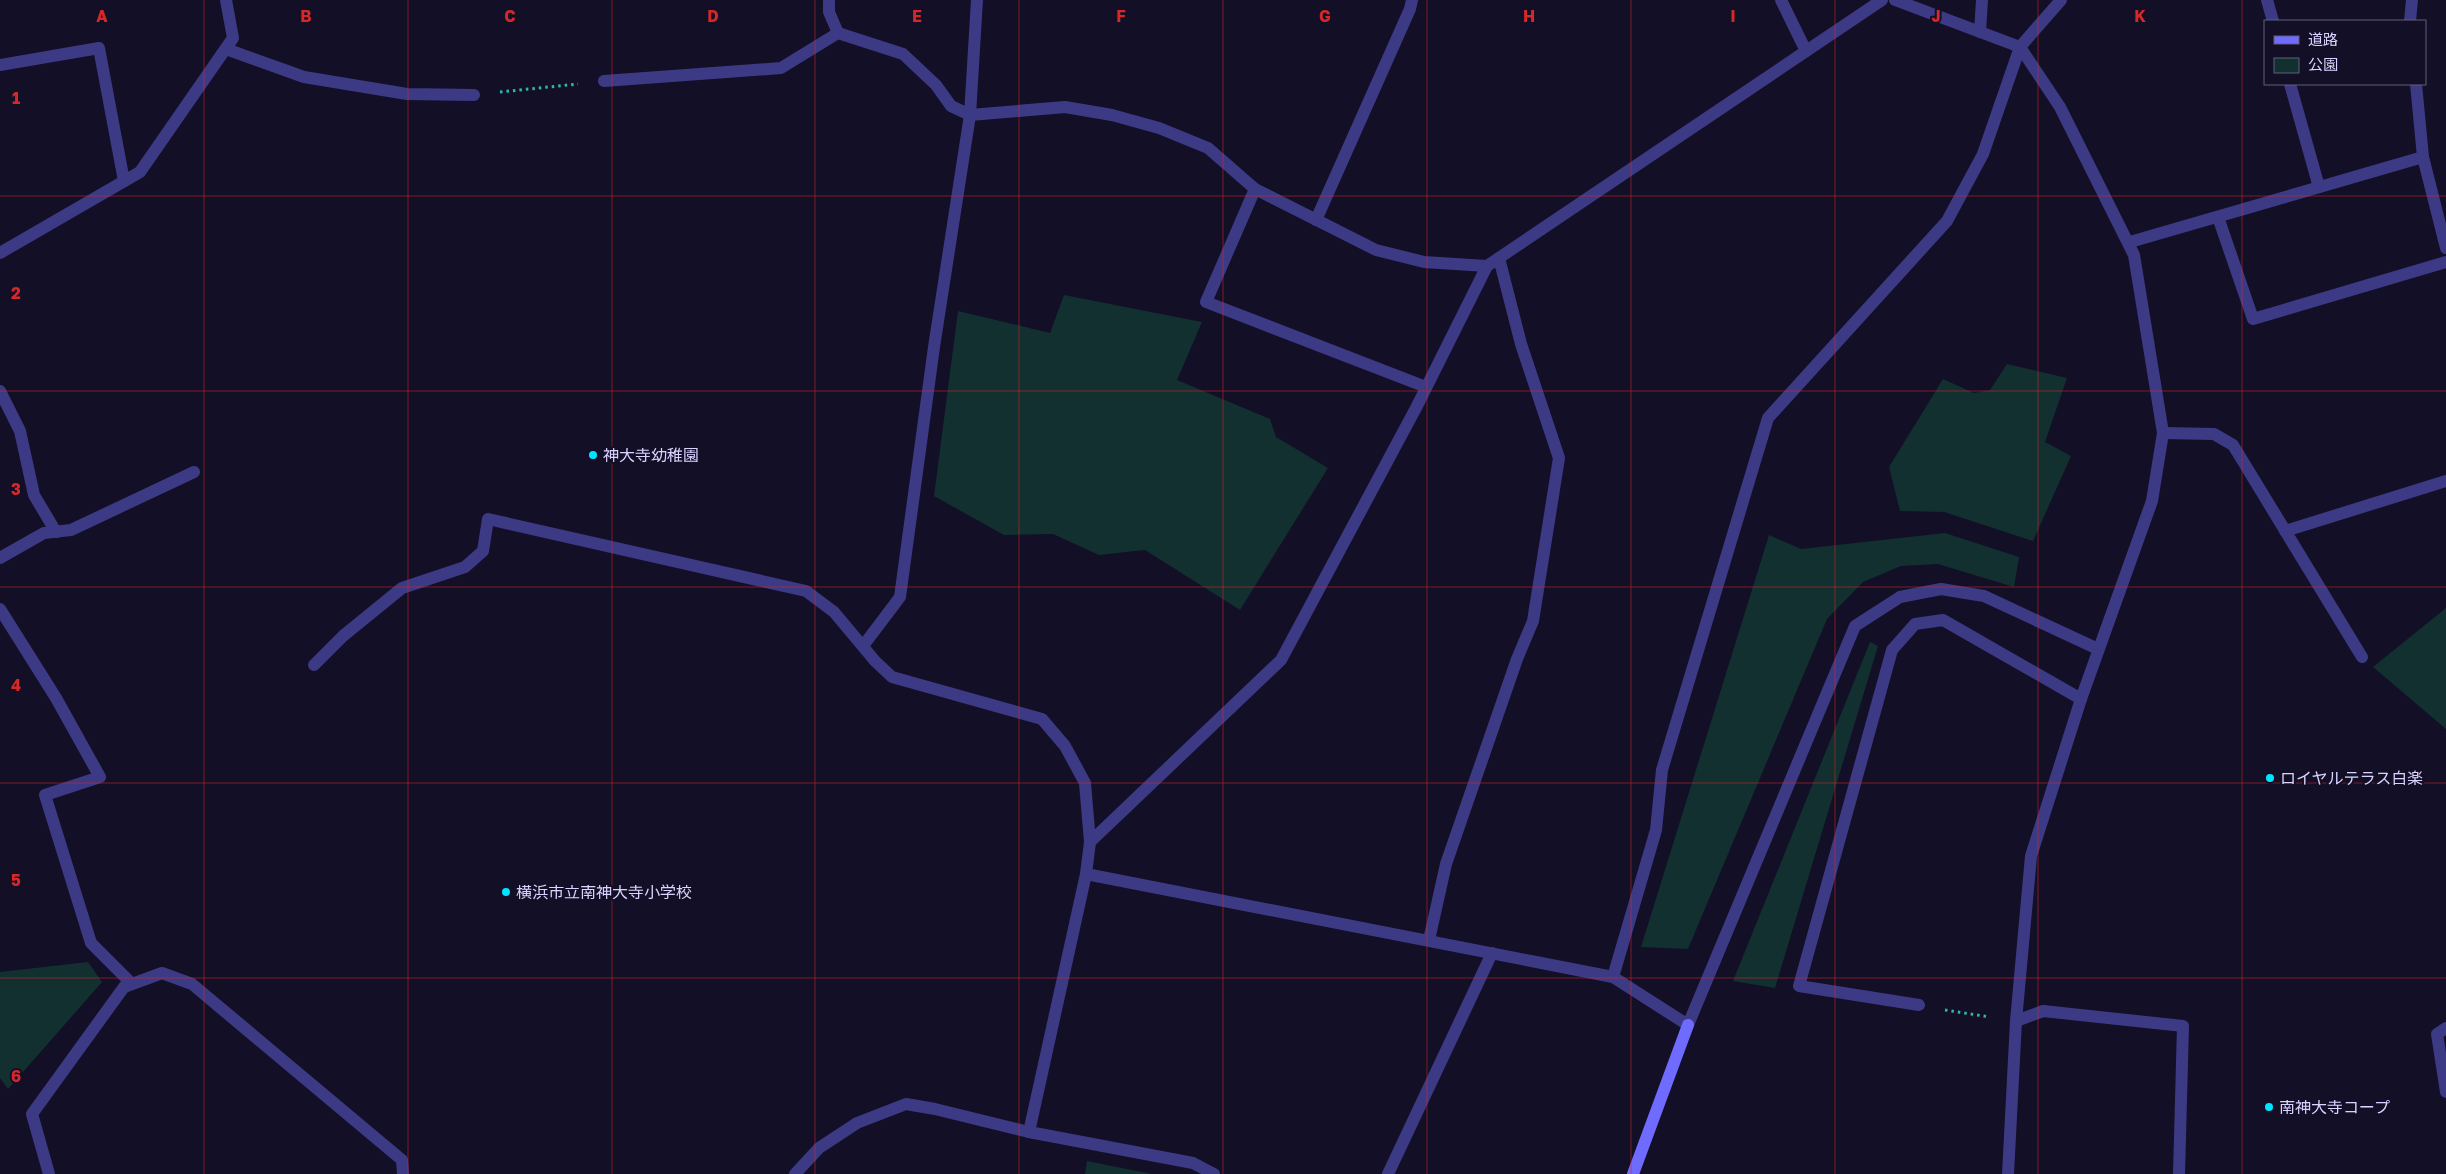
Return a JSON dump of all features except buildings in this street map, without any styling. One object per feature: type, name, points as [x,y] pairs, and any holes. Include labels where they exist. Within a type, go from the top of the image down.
[{"type":"street","points":[[0,253],[140,172],[233,38],[226,0]]},
{"type":"street","points":[[829,0],[829,12],[838,33],[903,54],[936,85],[951,106],[970,115],[1065,107],[1112,115],[1159,128],[1208,148],[1255,189],[1376,250],[1424,262],[1487,266]]},
{"type":"street","points":[[864,646],[900,597],[934,346],[970,115],[977,0]]},
{"type":"street","points":[[1316,220],[1412,0]]},
{"type":"street","points":[[1781,0],[1806,51]]},
{"type":"street","points":[[1090,842],[1281,660],[1426,387],[1487,266],[1882,0]]},
{"type":"street","points":[[1894,0],[2020,47],[2060,107],[2130,242],[2134,255],[2163,432],[2152,501],[2080,699],[2031,856],[2016,1021],[2008,1174]]},
{"type":"street","points":[[1980,32],[1982,0]]},
{"type":"street","points":[[1613,977],[1656,830],[1662,770],[1768,418],[1947,221],[1983,154],[2020,47],[2061,0]]},
{"type":"street","points":[[2267,0],[2273,20]]},
{"type":"street","points":[[2410,20],[2412,0]]},
{"type":"street","points":[[604,81],[781,68],[838,33]]},
{"type":"street","points":[[0,65],[99,48],[124,181]]},
{"type":"street","points":[[226,48],[304,77],[407,94],[474,95]]},
{"type":"street","points":[[2290,85],[2319,187]]},
{"type":"street","points":[[2416,85],[2423,157],[2446,248]]},
{"type":"street","points":[[2130,242],[2423,157]]},
{"type":"street","points":[[1255,189],[1206,302],[1426,387]]},
{"type":"street","points":[[2218,217],[2253,319],[2446,262]]},
{"type":"street","points":[[1429,940],[1446,864],[1517,659],[1533,621],[1559,458],[1521,344],[1499,258]]},
{"type":"street","points":[[0,392],[20,431],[34,495],[56,532]]},
{"type":"street","points":[[2163,432],[2214,434],[2233,445],[2362,657]]},
{"type":"street","points":[[0,558],[44,533],[71,530],[194,472]]},
{"type":"street","points":[[2285,531],[2446,481]]},
{"type":"street","points":[[314,665],[344,636],[402,588],[465,568],[483,551],[488,519],[806,591],[834,612],[892,677],[1042,719],[1065,746],[1085,783],[1090,842],[1086,874],[1029,1132]]},
{"type":"street","points":[[1633,1174],[1688,1025],[1856,626],[1900,597],[1941,589],[1984,596],[2098,649]]},
{"type":"street","points":[[0,608],[56,698],[100,777],[45,795],[91,944],[132,984]]},
{"type":"street","points":[[1919,1006],[1799,986],[1892,650],[1915,624],[1943,620],[2080,699]]},
{"type":"street","points":[[1086,874],[1613,977],[1688,1025]]},
{"type":"street","points":[[1388,1174],[1492,953]]},
{"type":"street","points":[[49,1174],[32,1114],[124,988],[162,973],[192,984],[402,1160],[403,1174]]},
{"type":"street","points":[[2016,1021],[2043,1011],[2183,1026],[2179,1174]]},
{"type":"street","points":[[2446,1028],[2437,1034],[2446,1092]]},
{"type":"street","points":[[795,1174],[819,1148],[857,1123],[906,1104],[935,1109],[1029,1132],[1193,1163],[1214,1174]]},
{"type":"path","points":[[474,95],[604,81]]},
{"type":"path","points":[[1919,1006],[2016,1021]]},
{"type":"green space","points":[[1064,295],[1202,322],[1177,380],[1270,419],[1276,437],[1328,468],[1240,610],[1145,550],[1099,555],[1053,534],[1004,535],[934,496],[958,311],[1050,333]]},
{"type":"green space","points":[[2007,364],[2067,378],[2045,442],[2071,456],[2033,541],[1944,512],[1900,511],[1889,467],[1943,379],[1974,393],[1990,390]]},
{"type":"green space","points":[[1945,533],[2019,557],[2014,587],[1938,564],[1901,566],[1863,582],[1827,619],[1688,949],[1641,947],[1769,535],[1801,549]]},
{"type":"green space","points":[[2446,608],[2446,729],[2373,667]]},
{"type":"green space","points":[[1870,642],[1878,646],[1775,988],[1733,981]]},
{"type":"green space","points":[[88,962],[102,982],[8,1089],[0,1078],[0,972]]},
{"type":"green space","points":[[1087,1161],[1152,1174],[1085,1174]]},
{"type":"place","name":"神大寺幼稚園","points":[[593,455]]},
{"type":"place","name":"ロイヤルテラス白楽","points":[[2270,778]]},
{"type":"place","name":"横浜市立南神大寺小学校","points":[[506,892]]},
{"type":"place","name":"南神大寺コープ","points":[[2269,1107]]}]
